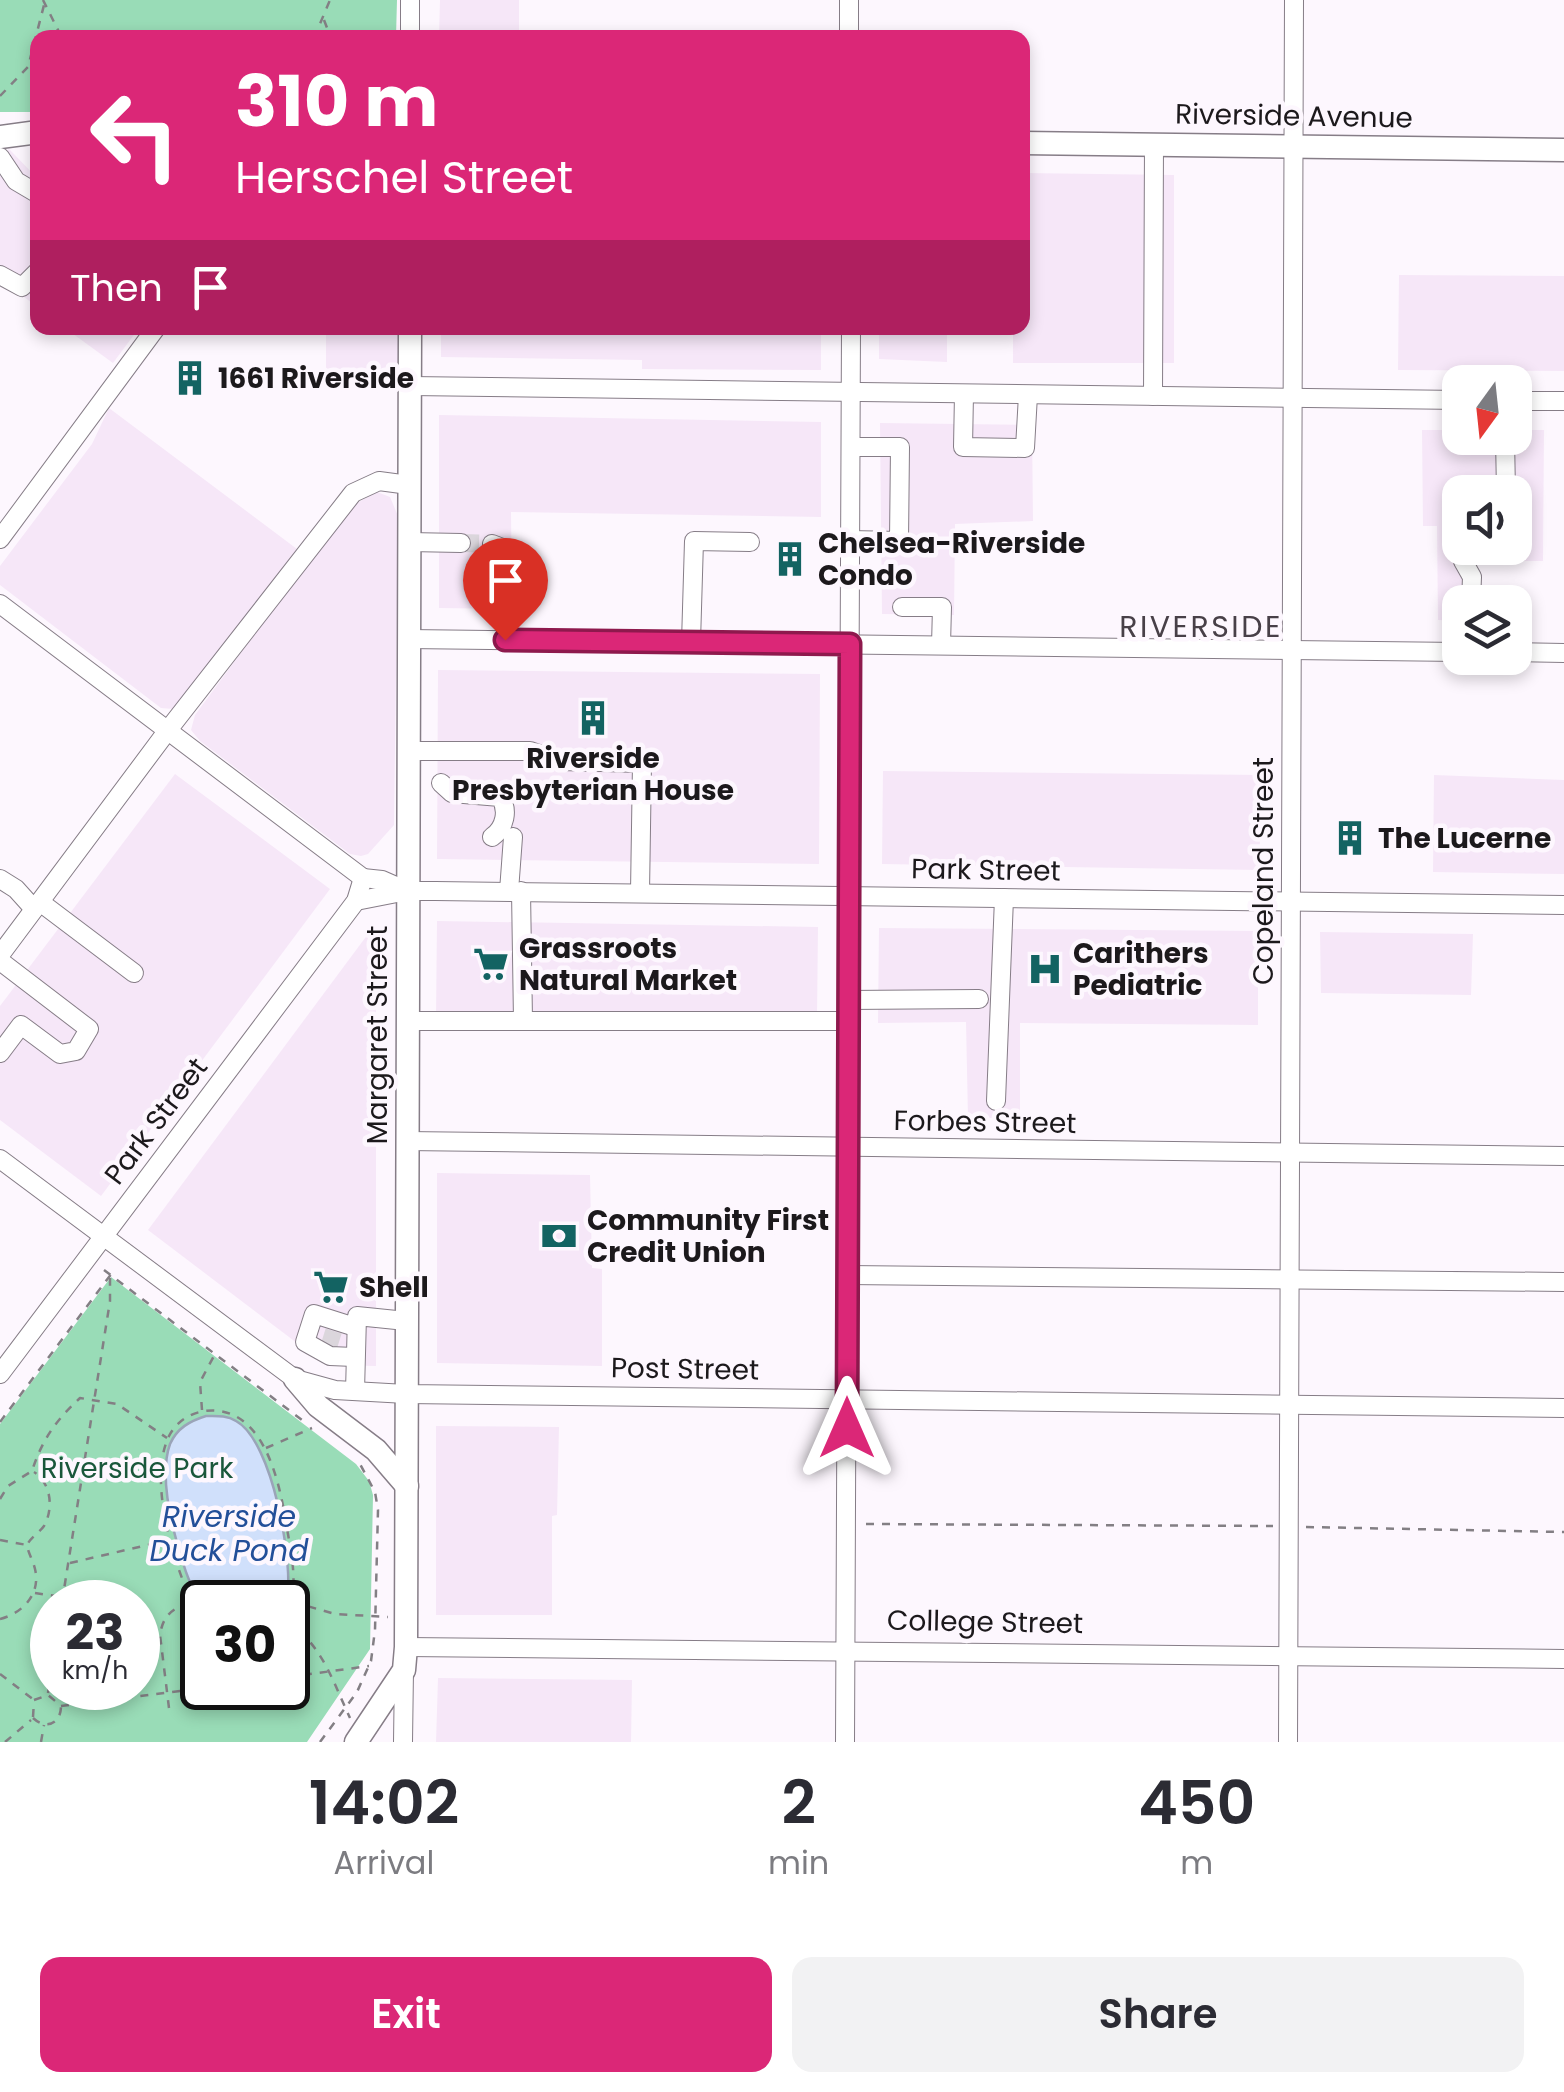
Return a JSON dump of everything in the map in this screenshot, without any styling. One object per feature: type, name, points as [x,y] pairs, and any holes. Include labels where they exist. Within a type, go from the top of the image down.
[{"type":"main road","points":[[0,136],[30,133]]},
{"type":"main road","name":"Riverside Avenue","points":[[1030,143],[1564,150]]},
{"type":"main road","name":"Margaret Street","points":[[405,1658],[410,335]]},
{"type":"main road","points":[[292,1377],[318,1406],[376,1450],[407,1486]]},
{"type":"main road","points":[[355,1733],[405,1658]]},
{"type":"street","points":[[410,0],[410,30]]},
{"type":"street","points":[[849,0],[849,30]]},
{"type":"street","name":"Copeland Street","points":[[1288,1742],[1294,0]]},
{"type":"street","points":[[1153,396],[1154,144]]},
{"type":"street","points":[[0,157],[16,180],[30,189]]},
{"type":"street","points":[[0,275],[22,288],[30,280]]},
{"type":"street","points":[[0,539],[151,335]]},
{"type":"street","points":[[845,1742],[851,335]]},
{"type":"street","points":[[410,386],[1442,400]]},
{"type":"street","points":[[964,394],[963,447],[1025,448],[1028,395]]},
{"type":"street","points":[[1532,400],[1564,401]]},
{"type":"street","points":[[850,540],[899,540],[900,447],[851,447]]},
{"type":"street","points":[[0,1053],[21,1025],[60,1054],[76,1050],[89,1029],[0,958],[168,730],[353,493],[378,482],[409,485]]},
{"type":"street","points":[[691,642],[694,541],[750,542]]},
{"type":"street","points":[[409,542],[461,543]]},
{"type":"street","points":[[492,544],[505,549],[505,640]]},
{"type":"street","points":[[0,604],[363,878]]},
{"type":"street","points":[[902,607],[942,607],[941,645]]},
{"type":"street","points":[[408,639],[1442,652]]},
{"type":"street","points":[[1532,652],[1564,653]]},
{"type":"street","points":[[408,751],[530,751],[559,761],[642,763],[640,892]]},
{"type":"street","points":[[441,783],[452,794],[500,796],[504,802],[504,822],[501,831],[492,837]]},
{"type":"street","points":[[513,837],[522,1020]]},
{"type":"street","name":"Park Street","points":[[0,1374],[356,901],[363,878],[382,880],[408,891]]},
{"type":"street","points":[[0,879],[134,974]]},
{"type":"street","name":"Park Street","points":[[356,901],[408,891],[515,891],[1564,904]]},
{"type":"street","points":[[996,1101],[1004,898]]},
{"type":"street","points":[[848,1000],[978,999]]},
{"type":"street","points":[[407,1020],[848,1020]]},
{"type":"street","name":"Forbes Street","points":[[406,1141],[1564,1156]]},
{"type":"street","name":"Post Street","points":[[0,1159],[292,1377],[335,1390],[1564,1408]]},
{"type":"street","points":[[847,1274],[1564,1282]]},
{"type":"street","points":[[292,1377],[357,1316],[406,1321]]},
{"type":"street","points":[[334,1340],[355,1391]]},
{"type":"street","name":"College Street","points":[[405,1658],[846,1650],[1564,1659]]},
{"type":"street","name":"Margaret Street","points":[[403,1742],[405,1658]]},
{"type":"path","points":[[318,30],[330,0]]},
{"type":"path","points":[[43,3],[58,30]]},
{"type":"path","points":[[37,30],[43,3]]},
{"type":"path","points":[[324,20],[328,30]]},
{"type":"path","points":[[0,96],[28,66],[30,58]]},
{"type":"path","points":[[104,1270],[312,1428],[264,1448]]},
{"type":"path","points":[[0,1422],[115,1270]]},
{"type":"path","points":[[66,1580],[110,1301],[110,1275]]},
{"type":"path","points":[[202,1412],[200,1382],[216,1354]]},
{"type":"path","points":[[0,1499],[8,1486],[32,1471],[40,1446],[56,1420],[80,1398],[117,1404],[168,1438]]},
{"type":"path","points":[[185,1580],[170,1539],[161,1470],[168,1438],[182,1420],[202,1412],[233,1412],[246,1421],[264,1448],[284,1508],[293,1580]]},
{"type":"path","points":[[320,1742],[369,1666],[376,1617],[375,1492],[368,1474],[350,1456]]},
{"type":"path","points":[[26,1545],[44,1525],[50,1498],[42,1477],[32,1471]]},
{"type":"path","points":[[846,1524],[1564,1532]]},
{"type":"path","points":[[68,1564],[170,1539]]},
{"type":"path","points":[[0,1540],[26,1545]]},
{"type":"path","points":[[26,1545],[36,1580]]},
{"type":"path","points":[[0,1619],[25,1607],[30,1599]]},
{"type":"path","points":[[169,1708],[160,1634],[162,1624],[180,1606]]},
{"type":"path","points":[[310,1607],[334,1614],[389,1617]]},
{"type":"path","points":[[310,1641],[331,1671],[355,1733]]},
{"type":"path","points":[[310,1673],[369,1666]]},
{"type":"path","points":[[0,1674],[30,1697]]},
{"type":"path","points":[[160,1693],[180,1691]]},
{"type":"path","points":[[31,1710],[33,1718],[44,1724],[56,1720],[59,1710]]},
{"type":"path","points":[[6,1742],[33,1718]]},
{"type":"path","points":[[41,1742],[44,1724]]},
{"type":"shaded area","points":[[440,0],[519,0],[519,30],[439,30]]},
{"type":"shaded area","points":[[9,149],[30,171],[30,302],[0,278],[0,154]]},
{"type":"shaded area","points":[[1030,173],[1174,175],[1174,363],[1013,363],[1013,335],[1030,335]]},
{"type":"shaded area","points":[[1399,275],[1564,276],[1564,371],[1532,371],[1532,365],[1442,365],[1442,370],[1398,370]]},
{"type":"shaded area","points":[[75,335],[134,335],[113,363]]},
{"type":"shaded area","points":[[326,335],[400,335],[400,377],[326,376]]},
{"type":"shaded area","points":[[441,335],[821,335],[821,370],[642,369],[642,360],[441,357]]},
{"type":"shaded area","points":[[879,335],[947,335],[947,362],[879,359]]},
{"type":"shaded area","points":[[109,408],[297,549],[173,709],[161,708],[0,585],[0,566],[92,444]]},
{"type":"shaded area","points":[[439,415],[821,422],[821,517],[511,512],[512,609],[439,608]]},
{"type":"shaded area","points":[[880,423],[1032,425],[1033,521],[955,524],[954,615],[882,614]]},
{"type":"shaded area","points":[[1422,430],[1442,430],[1442,455],[1532,455],[1532,430],[1544,430],[1543,561],[1532,561],[1532,475],[1442,475],[1442,565],[1475,565],[1476,585],[1442,585],[1442,620],[1438,620],[1437,526],[1423,526]]},
{"type":"shaded area","points":[[377,492],[390,497],[398,516],[394,825],[368,854],[361,856],[350,854],[200,741],[191,730],[195,715],[348,508]]},
{"type":"shaded area","points":[[438,670],[820,674],[819,864],[437,859]]},
{"type":"shaded area","points":[[883,771],[1262,775],[1259,870],[882,864]]},
{"type":"shaded area","points":[[175,774],[330,889],[101,1196],[0,1120],[0,1006]]},
{"type":"shaded area","points":[[1434,775],[1564,780],[1564,874],[1433,872]]},
{"type":"shaded area","points":[[437,921],[818,927],[817,1016],[436,1017]]},
{"type":"shaded area","points":[[879,928],[1258,931],[1258,1025],[1020,1023],[1020,1118],[968,1118],[966,1022],[878,1023]]},
{"type":"shaded area","points":[[1320,932],[1473,934],[1471,995],[1321,993]]},
{"type":"shaded area","points":[[368,934],[376,937],[376,1366],[326,1365],[148,1230]]},
{"type":"shaded area","points":[[437,1173],[590,1175],[592,1268],[602,1269],[602,1366],[437,1363]]},
{"type":"shaded area","points":[[436,1426],[559,1427],[557,1515],[552,1516],[552,1615],[436,1615]]},
{"type":"shaded area","points":[[438,1678],[632,1680],[631,1742],[436,1742]]},
{"type":"green space","points":[[0,0],[397,0],[396,30],[30,30],[30,112],[0,112]]},
{"type":"green space","name":"Riverside Park","points":[[111,1277],[356,1464],[369,1481],[373,1495],[370,1649],[307,1742],[0,1742],[0,1424]]},
{"type":"water","name":"Riverside Duck Pond","points":[[206,1416],[236,1421],[261,1452],[284,1533],[288,1580],[190,1580],[173,1528],[166,1482],[170,1444],[189,1423]]},
{"type":"tunnel","points":[[461,543],[492,544]]},
{"type":"tunnel","points":[[323,1337],[339,1342]]},
{"type":"place","name":"1661 Riverside","points":[[190,378]]},
{"type":"place","name":"Chelsea-Riverside Condo","points":[[790,559]]},
{"type":"place","name":"Riverside Presbyterian House","points":[[593,718]]},
{"type":"place","name":"The Lucerne","points":[[1350,838]]},
{"type":"place","name":"Grassroots Natural Market","points":[[491,964]]},
{"type":"place","name":"Carithers Pediatric","points":[[1045,969]]},
{"type":"place","name":"Community First Credit Union","points":[[559,1236]]},
{"type":"place","name":"Shell","points":[[331,1287]]},
{"type":"district","name":"RIVERSIDE","points":[[1201,626]]},
{"type":"route","points":[[505,640],[850,644],[847,1428]]}]
